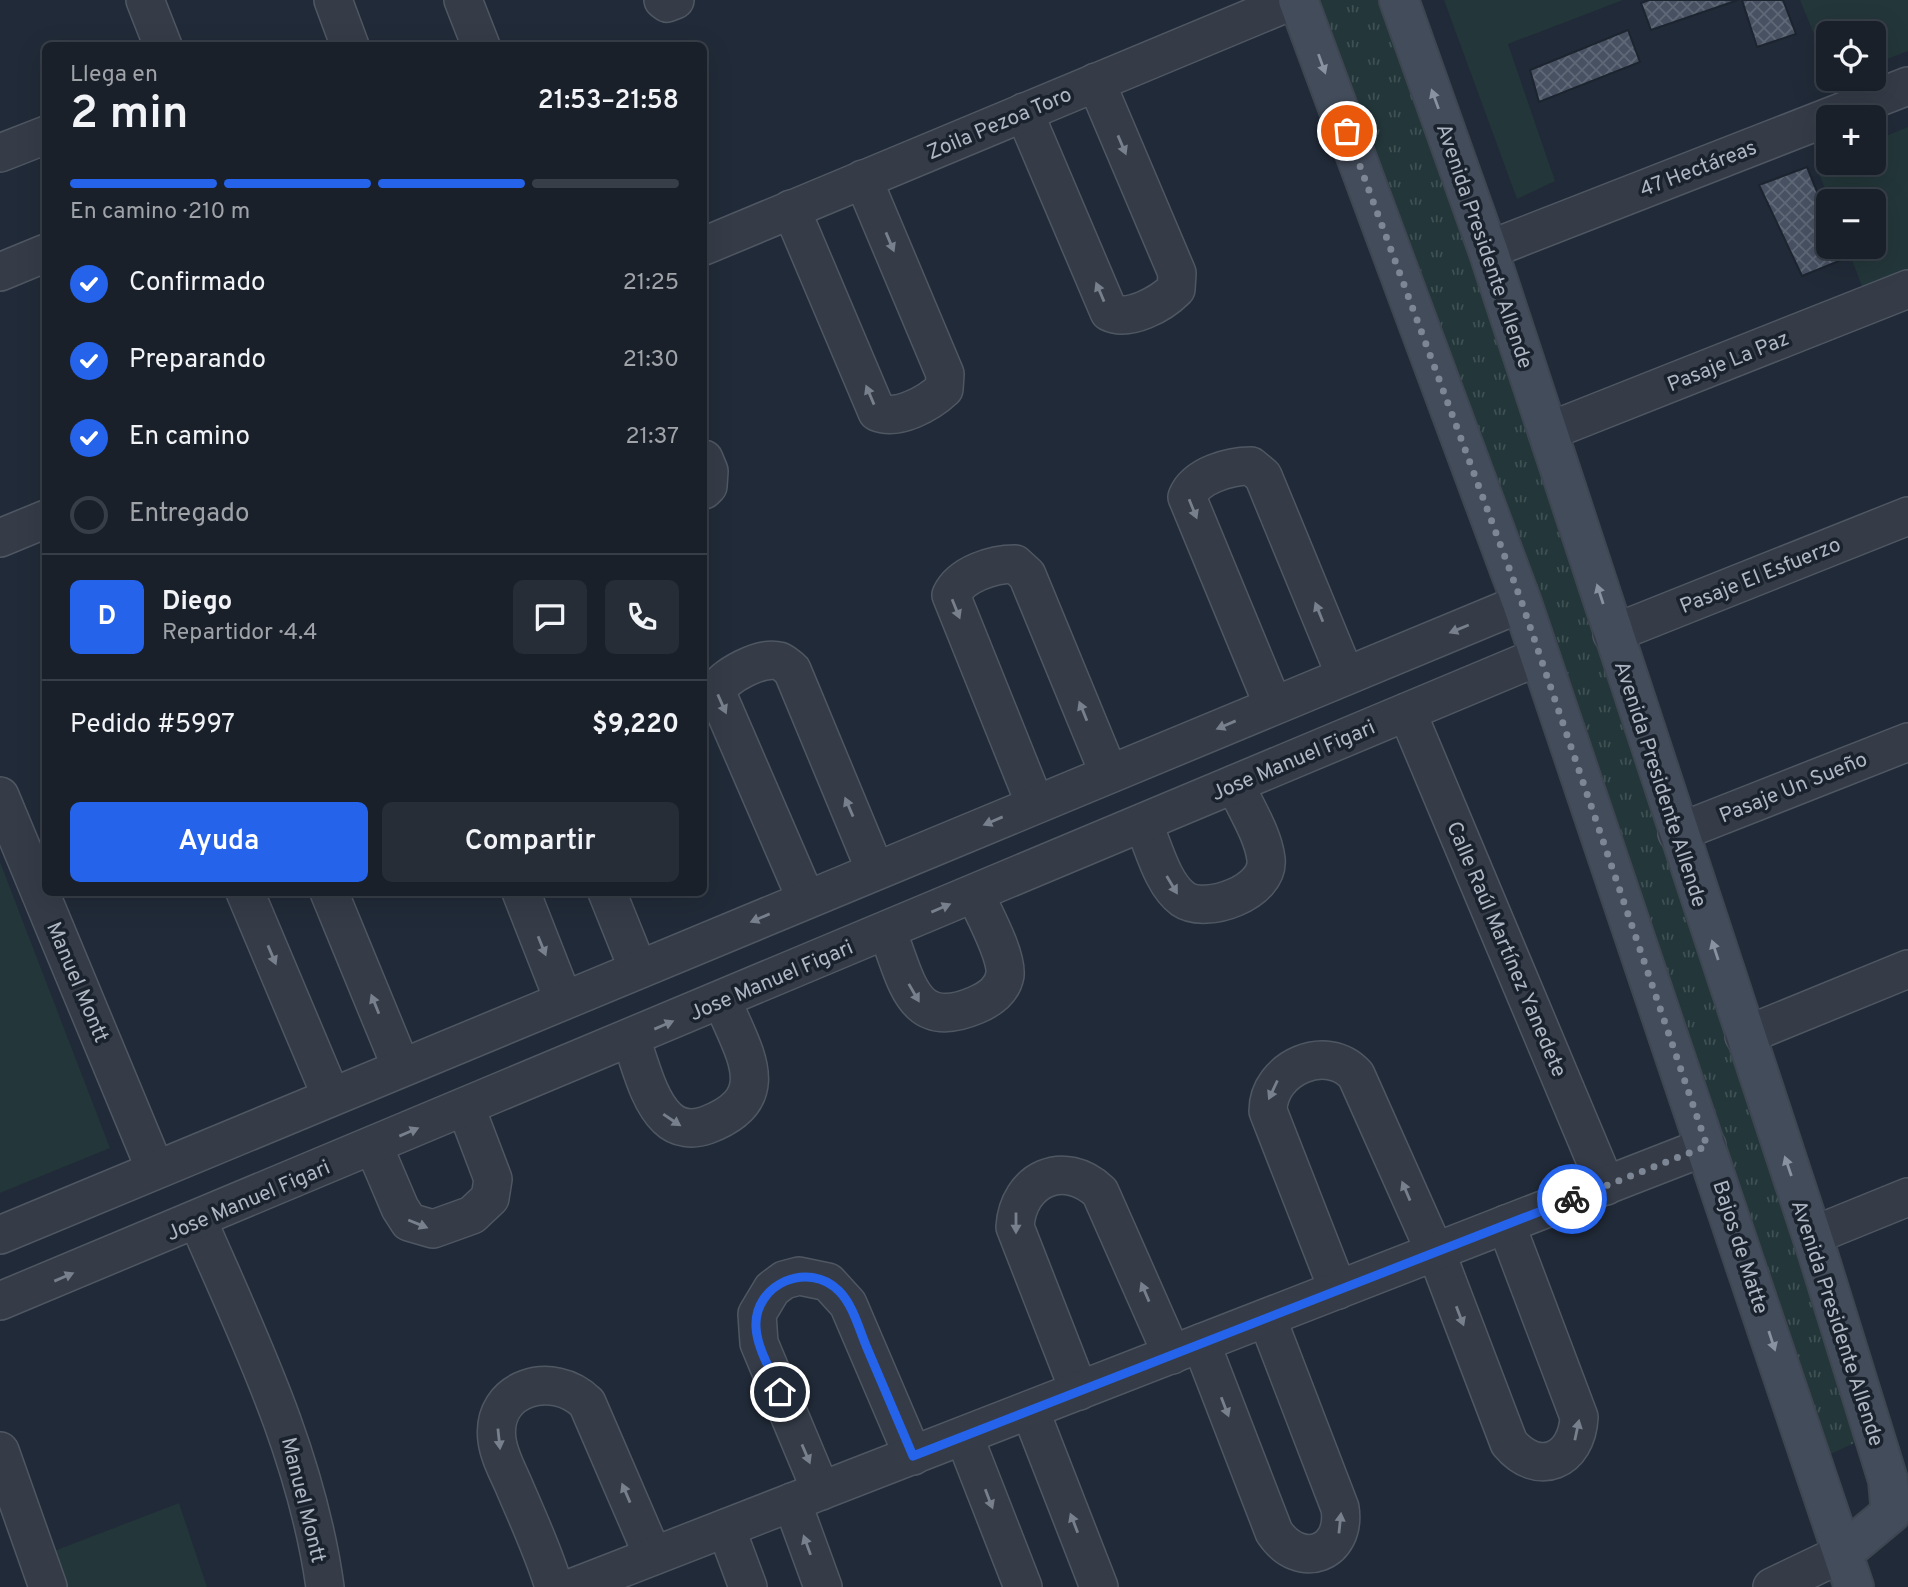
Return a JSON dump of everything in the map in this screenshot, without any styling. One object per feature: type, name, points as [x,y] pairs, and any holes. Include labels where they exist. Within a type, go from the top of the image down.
[{"type":"main road","name":"Bajos de Matte","points":[[1296,0],[1522,603],[1848,1570]]},
{"type":"main road","name":"Avenida Presidente Allende","points":[[1399,0],[1488,250],[1899,1507],[1848,1570]]},
{"type":"street","points":[[145,0],[161,42]]},
{"type":"street","points":[[333,0],[349,42]]},
{"type":"street","points":[[463,0],[479,42]]},
{"type":"street","points":[[663,0],[667,3],[675,0]]},
{"type":"street","name":"Zoila Pezoa Toro","points":[[707,245],[1296,0]]},
{"type":"street","points":[[1024,112],[1109,312],[1117,316],[1130,314],[1167,298],[1176,289],[1177,274],[1096,82]]},
{"type":"street","name":"47 Hectáreas","points":[[1488,250],[1908,86]]},
{"type":"street","points":[[0,153],[42,137]]},
{"type":"street","points":[[791,209],[877,412],[885,416],[899,414],[935,397],[944,389],[945,373],[863,179]]},
{"type":"street","points":[[0,272],[42,255]]},
{"type":"street","name":"Pasaje La Paz","points":[[1547,432],[1908,289]]},
{"type":"street","points":[[707,466],[707,487]]},
{"type":"street","points":[[1273,705],[1187,497],[1191,488],[1201,480],[1239,466],[1251,466],[1263,476],[1345,675]]},
{"type":"street","name":"Pasaje El Esfuerzo","points":[[1612,634],[1908,516]]},
{"type":"street","points":[[0,538],[42,521]]},
{"type":"street","points":[[1035,804],[951,595],[965,579],[1002,565],[1015,565],[1027,575],[1109,774]]},
{"type":"street","points":[[0,1234],[1522,603]]},
{"type":"street","name":"Jose Manuel Figari","points":[[0,1301],[198,1221],[1540,656]]},
{"type":"street","points":[[806,899],[716,691],[730,675],[768,660],[780,660],[792,670],[875,870]]},
{"type":"street","name":"Calle Raúl Martínez Yanedete","points":[[1407,712],[1606,1186]]},
{"type":"street","name":"Pasaje Un Sueño","points":[[1677,833],[1908,742]]},
{"type":"street","points":[[1143,823],[1170,883],[1182,898],[1202,905],[1248,890],[1264,874],[1266,858],[1235,784]]},
{"type":"street","name":"Manuel Montt","points":[[0,796],[155,1169]]},
{"type":"street","points":[[887,931],[917,1000],[932,1012],[959,1012],[990,999],[1002,985],[1002,956],[975,894]]},
{"type":"street","points":[[247,896],[331,1096]]},
{"type":"street","points":[[331,896],[401,1067]]},
{"type":"street","points":[[523,896],[563,999]]},
{"type":"street","points":[[609,896],[638,969]]},
{"type":"street","points":[[1744,1036],[1908,969]]},
{"type":"street","points":[[631,1039],[657,1104],[669,1120],[691,1128],[715,1121],[738,1109],[746,1099],[751,1077],[722,1000]]},
{"type":"street","points":[[1338,1290],[1268,1111],[1270,1091],[1277,1080],[1312,1061],[1332,1059],[1341,1062],[1356,1075],[1434,1253],[1509,1443],[1524,1457],[1544,1462],[1555,1460],[1571,1447],[1576,1438],[1579,1417],[1506,1224]]},
{"type":"street","points":[[374,1147],[400,1208],[409,1222],[433,1229],[472,1215],[490,1198],[493,1180],[466,1108]]},
{"type":"street","points":[[574,1587],[1707,1146]]},
{"type":"street","points":[[1079,1391],[1014,1227],[1021,1199],[1041,1180],[1054,1175],[1079,1177],[1100,1192],[1186,1349],[1274,1532],[1282,1544],[1293,1552],[1307,1555],[1320,1552],[1331,1545],[1339,1534],[1342,1521],[1340,1508],[1267,1318]]},
{"type":"street","points":[[1812,1236],[1908,1197]]},
{"type":"street","name":"Manuel Montt","points":[[198,1221],[289,1435],[314,1524],[325,1587]]},
{"type":"street","points":[[823,1587],[806,1497],[756,1329],[762,1300],[784,1280],[814,1277],[828,1282],[840,1292],[848,1304],[913,1456]]},
{"type":"street","points":[[554,1587],[497,1440],[500,1414],[507,1404],[527,1389],[554,1385],[567,1387],[587,1403],[653,1556]]},
{"type":"street","points":[[1030,1410],[1099,1587]]},
{"type":"street","points":[[964,1436],[1023,1587]]},
{"type":"street","points":[[0,1451],[48,1587]]},
{"type":"street","points":[[726,1528],[748,1587]]},
{"type":"street","points":[[1772,1587],[1848,1570]]},
{"type":"green space","points":[[1316,0],[1383,0],[1492,306],[1861,1440],[1828,1455]]},
{"type":"green space","points":[[1444,0],[1623,0],[1508,44],[1555,181],[1517,199]]},
{"type":"green space","points":[[1800,0],[1908,0],[1908,51],[1886,59],[1886,21],[1816,21],[1816,39]]},
{"type":"green space","points":[[1908,127],[1908,272],[1863,289],[1852,259],[1886,259],[1886,189],[1825,189],[1819,175],[1886,175],[1886,136]]},
{"type":"green space","points":[[0,862],[110,1148],[0,1193]]},
{"type":"green space","points":[[179,1503],[207,1587],[61,1587],[49,1553]]},
{"type":"building","points":[[1649,0],[1738,0],[1651,30],[1641,3]]},
{"type":"building","points":[[1742,0],[1783,0],[1796,34],[1757,47]]},
{"type":"building","points":[[1628,30],[1640,62],[1539,102],[1530,70]]},
{"type":"building","points":[[1807,167],[1816,189],[1816,259],[1844,259],[1802,276],[1759,185]]},
{"type":"way so far","points":[[1347,131],[1522,603],[1707,1146],[1572,1199]]},
{"type":"route","points":[[780,1392],[760,1343],[756,1329],[757,1314],[762,1300],[772,1289],[784,1280],[799,1276],[828,1282],[840,1292],[848,1304],[913,1456],[1572,1199]]}]
